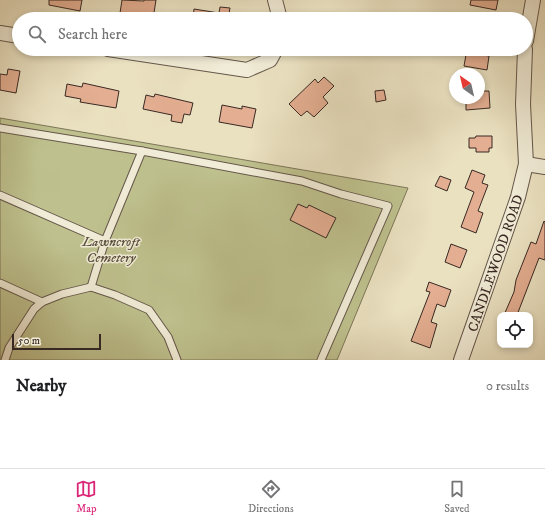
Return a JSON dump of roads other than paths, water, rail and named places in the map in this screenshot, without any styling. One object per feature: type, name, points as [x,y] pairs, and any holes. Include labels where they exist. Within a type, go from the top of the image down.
[{"type":"street","points":[[276,0],[279,12]]},
{"type":"street","points":[[531,12],[533,0]]},
{"type":"street","points":[[0,33],[12,35]]},
{"type":"street","points":[[154,56],[247,70],[270,60],[272,56]]},
{"type":"street","name":"CANDLEWOOD ROAD","points":[[461,360],[518,197],[526,164],[523,104],[525,56]]},
{"type":"street","points":[[526,164],[545,167]]},
{"type":"lane","points":[[0,128],[142,151],[302,181],[340,194],[388,206],[321,360]]},
{"type":"lane","points":[[91,287],[106,241],[142,151]]},
{"type":"lane","points":[[0,195],[106,241]]},
{"type":"lane","points":[[0,283],[42,302]]},
{"type":"lane","points":[[5,360],[9,348],[34,310],[42,302],[62,294],[91,287],[115,295],[149,310],[168,338],[177,360]]},
{"type":"park label","name":"Lawncroft Cemetery","points":[[111,250]]}]
